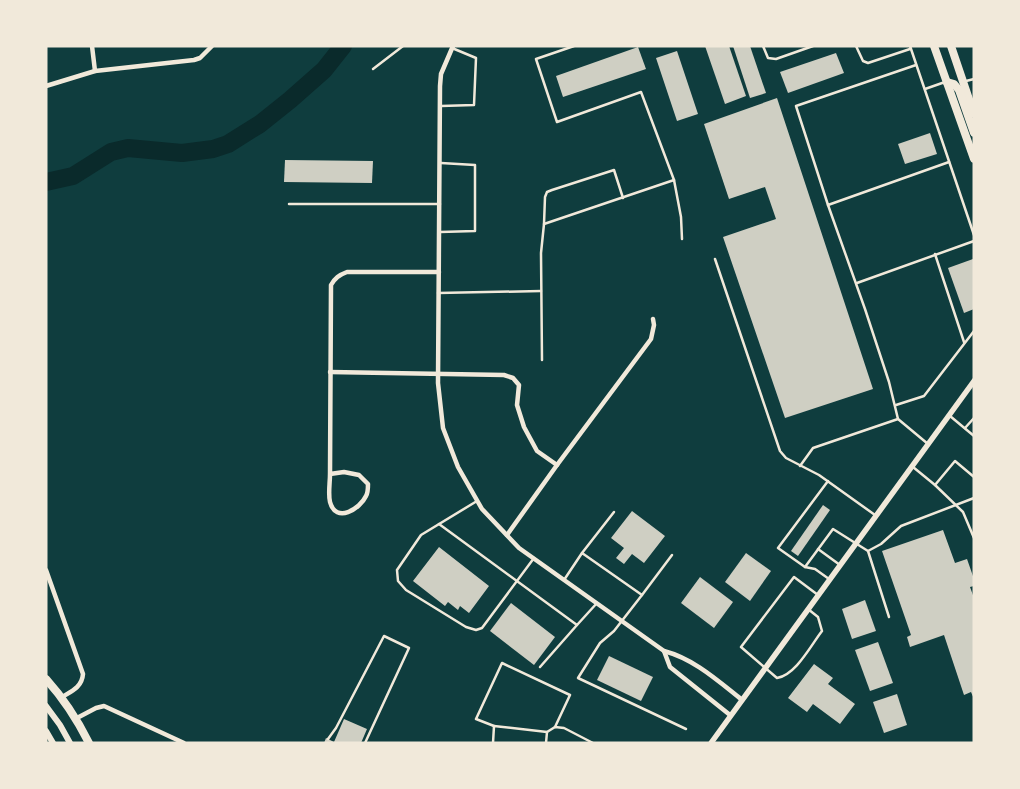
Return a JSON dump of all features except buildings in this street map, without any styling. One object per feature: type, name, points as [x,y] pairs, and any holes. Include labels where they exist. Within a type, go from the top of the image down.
[{"type":"main road","points":[[934,46],[974,159]]},
{"type":"main road","points":[[951,46],[973,111]]},
{"type":"main road","points":[[947,82],[954,84],[959,90],[974,133]]},
{"type":"main road","points":[[46,679],[77,718],[89,743]]},
{"type":"main road","points":[[46,706],[70,743]]},
{"type":"main road","points":[[46,731],[53,743]]},
{"type":"street","points":[[92,46],[95,71]]},
{"type":"street","points":[[46,86],[95,71],[194,60],[200,58],[212,46]]},
{"type":"street","points":[[452,47],[441,74],[438,375],[443,428],[458,467],[482,509],[519,548],[664,652],[680,656],[694,663],[741,699]]},
{"type":"street","points":[[330,474],[344,472],[359,475],[368,484],[367,495],[359,506],[349,513],[336,510],[330,503],[330,474],[330,372],[331,285],[341,274],[348,272],[439,272]]},
{"type":"street","points":[[507,535],[651,339],[654,325],[653,319]]},
{"type":"street","points":[[330,372],[504,375],[513,378],[519,385],[517,405],[524,427],[537,451],[557,465]]},
{"type":"street","points":[[711,743],[741,699],[974,381]]},
{"type":"street","points":[[46,570],[83,674],[82,681],[78,687],[62,697]]},
{"type":"street","points":[[664,652],[670,667],[730,715]]},
{"type":"street","points":[[77,718],[104,706],[184,743]]},
{"type":"lane","points":[[373,69],[403,46]]},
{"type":"lane","points":[[574,46],[536,59],[557,122],[641,92],[674,180],[681,217],[682,239]]},
{"type":"lane","points":[[763,46],[768,58],[776,59],[813,46]]},
{"type":"lane","points":[[856,46],[863,61],[868,63],[910,48],[974,235]]},
{"type":"lane","points":[[441,106],[474,105],[476,58],[452,47]]},
{"type":"lane","points":[[916,65],[796,106],[896,406],[898,420],[928,444]]},
{"type":"lane","points":[[963,82],[974,79]]},
{"type":"lane","points":[[925,89],[947,82]]},
{"type":"lane","points":[[828,205],[949,162]]},
{"type":"lane","points":[[440,163],[475,165],[476,230],[440,232]]},
{"type":"lane","points":[[542,360],[541,253],[545,197],[547,192],[614,170],[623,198]]},
{"type":"lane","points":[[544,224],[674,180]]},
{"type":"lane","points":[[289,204],[440,204]]},
{"type":"lane","points":[[856,283],[974,241]]},
{"type":"lane","points":[[935,254],[964,342]]},
{"type":"lane","points":[[714,259],[780,451],[786,458],[828,481],[876,516]]},
{"type":"lane","points":[[438,293],[541,291]]},
{"type":"lane","points":[[896,406],[924,396],[974,331]]},
{"type":"lane","points":[[949,415],[974,436]]},
{"type":"lane","points":[[965,429],[974,418]]},
{"type":"lane","points":[[800,466],[813,448],[898,420]]},
{"type":"lane","points":[[935,485],[955,461],[974,477]]},
{"type":"lane","points":[[913,466],[957,504],[968,521],[974,538]]},
{"type":"lane","points":[[828,481],[778,548],[804,567],[815,569],[829,580]]},
{"type":"lane","points":[[868,551],[881,544],[901,526],[974,498]]},
{"type":"lane","points":[[477,501],[421,536],[398,570],[398,581],[406,590],[466,627],[476,630],[482,628],[534,558]]},
{"type":"lane","points":[[564,580],[614,512]]},
{"type":"lane","points":[[439,524],[578,625]]},
{"type":"lane","points":[[804,567],[833,529],[868,551],[889,617]]},
{"type":"lane","points":[[818,549],[840,565]]},
{"type":"lane","points":[[582,553],[642,594]]},
{"type":"lane","points":[[672,555],[614,631],[600,643],[578,678],[686,730]]},
{"type":"lane","points":[[808,609],[818,617],[822,631],[792,672],[784,677],[778,678],[740,647],[794,577],[818,595]]},
{"type":"lane","points":[[540,667],[597,603]]},
{"type":"lane","points":[[328,739],[336,728],[384,636],[409,648],[365,743]]},
{"type":"lane","points":[[547,732],[494,726],[476,719],[502,663],[570,695],[555,727]]},
{"type":"lane","points":[[493,743],[494,726]]},
{"type":"lane","points":[[546,743],[547,732],[550,728],[555,727],[564,728],[593,743]]},
{"type":"waterway","points":[[46,182],[73,176],[111,152],[128,148],[182,153],[213,149],[228,144],[260,124],[290,100],[324,70],[343,46]]}]
